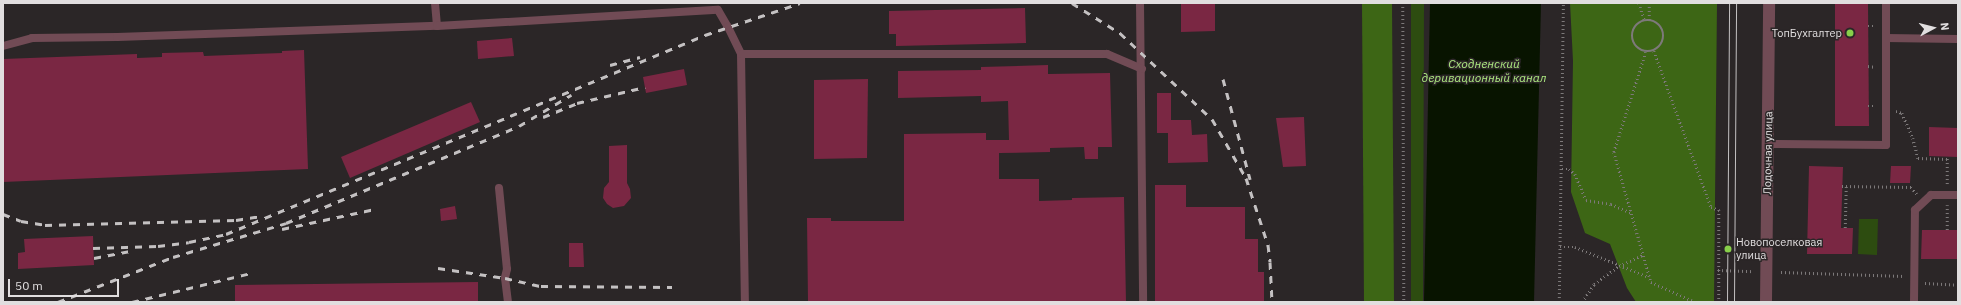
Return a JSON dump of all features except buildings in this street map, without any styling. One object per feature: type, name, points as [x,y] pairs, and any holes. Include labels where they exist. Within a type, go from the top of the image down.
[{"type":"street","name":"Лодочная улица","points":[[1766,302],[1769,3]]},
{"type":"lane","points":[[435,3],[437,26]]},
{"type":"lane","points":[[1140,3],[1142,69],[1143,302]]},
{"type":"lane","points":[[1768,144],[1886,145],[1886,3]]},
{"type":"lane","points":[[3,46],[32,38],[125,37],[437,26],[718,10],[741,54],[745,302]]},
{"type":"lane","points":[[1886,38],[1958,39]]},
{"type":"lane","points":[[741,54],[1107,54],[1142,69]]},
{"type":"lane","points":[[499,188],[507,270],[505,278],[508,302]]},
{"type":"lane","points":[[1914,302],[1915,210],[1931,194],[1958,195]]},
{"type":"path","points":[[1403,3],[1404,302]]},
{"type":"path","points":[[1560,302],[1563,3]]},
{"type":"path","points":[[1639,3],[1645,21]]},
{"type":"path","points":[[1649,20],[1650,3]]},
{"type":"path","points":[[1649,20],[1658,24],[1663,33],[1662,43],[1654,50],[1646,52],[1636,46],[1632,37],[1636,26],[1649,20]]},
{"type":"path","points":[[1654,50],[1711,207],[1719,210],[1719,302]]},
{"type":"path","points":[[1646,52],[1614,152],[1651,282],[1695,302]]},
{"type":"path","points":[[1886,106],[1902,113],[1913,138],[1918,158],[1948,159]]},
{"type":"path","points":[[1562,169],[1569,169],[1575,174],[1586,200],[1611,204],[1631,213]]},
{"type":"path","points":[[1842,186],[1911,187],[1924,201]]},
{"type":"path","points":[[1845,228],[1846,186]]},
{"type":"path","points":[[1560,247],[1575,247],[1606,259],[1619,266],[1650,277]]},
{"type":"path","points":[[1582,302],[1594,284],[1619,266],[1643,254]]},
{"type":"path","points":[[1718,270],[1754,271]]},
{"type":"path","points":[[1781,272],[1915,277],[1927,284],[1958,285]]},
{"type":"green space","points":[[1362,3],[1392,3],[1394,302],[1364,302]]},
{"type":"green space","points":[[1411,3],[1424,3],[1423,302],[1411,302]]},
{"type":"green space","points":[[1570,3],[1717,3],[1714,302],[1636,302],[1627,288],[1610,244],[1585,233],[1571,192],[1573,61]]},
{"type":"green space","points":[[1859,219],[1878,219],[1877,255],[1858,254]]},
{"type":"water","name":"Сходненский деривационный канал","points":[[1430,3],[1541,3],[1534,302],[1424,302]]},
{"type":"tram line","points":[[1727,302],[1729,3]]},
{"type":"tram line","points":[[1734,302],[1736,3]]},
{"type":"railway","points":[[93,248],[158,246],[189,242],[226,234],[705,35],[800,3]]},
{"type":"railway","points":[[1072,3],[1120,33],[1212,119],[1246,178],[1268,245],[1272,302]]},
{"type":"railway","points":[[610,65],[640,57]]},
{"type":"railway","points":[[1223,79],[1250,179]]},
{"type":"railway","points":[[543,117],[577,103],[645,87]]},
{"type":"railway","points":[[58,302],[173,257],[286,223],[519,126],[571,95]]},
{"type":"railway","points":[[282,229],[375,209]]},
{"type":"railway","points":[[3,214],[21,221],[45,225],[236,220],[260,216]]},
{"type":"railway","points":[[94,258],[131,251]]},
{"type":"railway","points":[[438,268],[505,278],[541,286],[672,287]]},
{"type":"railway","points":[[132,302],[251,273]]},
{"type":"place","name":"ТопБухгалтер","points":[[1850,33]]},
{"type":"place","name":"Новопоселковая улица","points":[[1728,249]]}]
